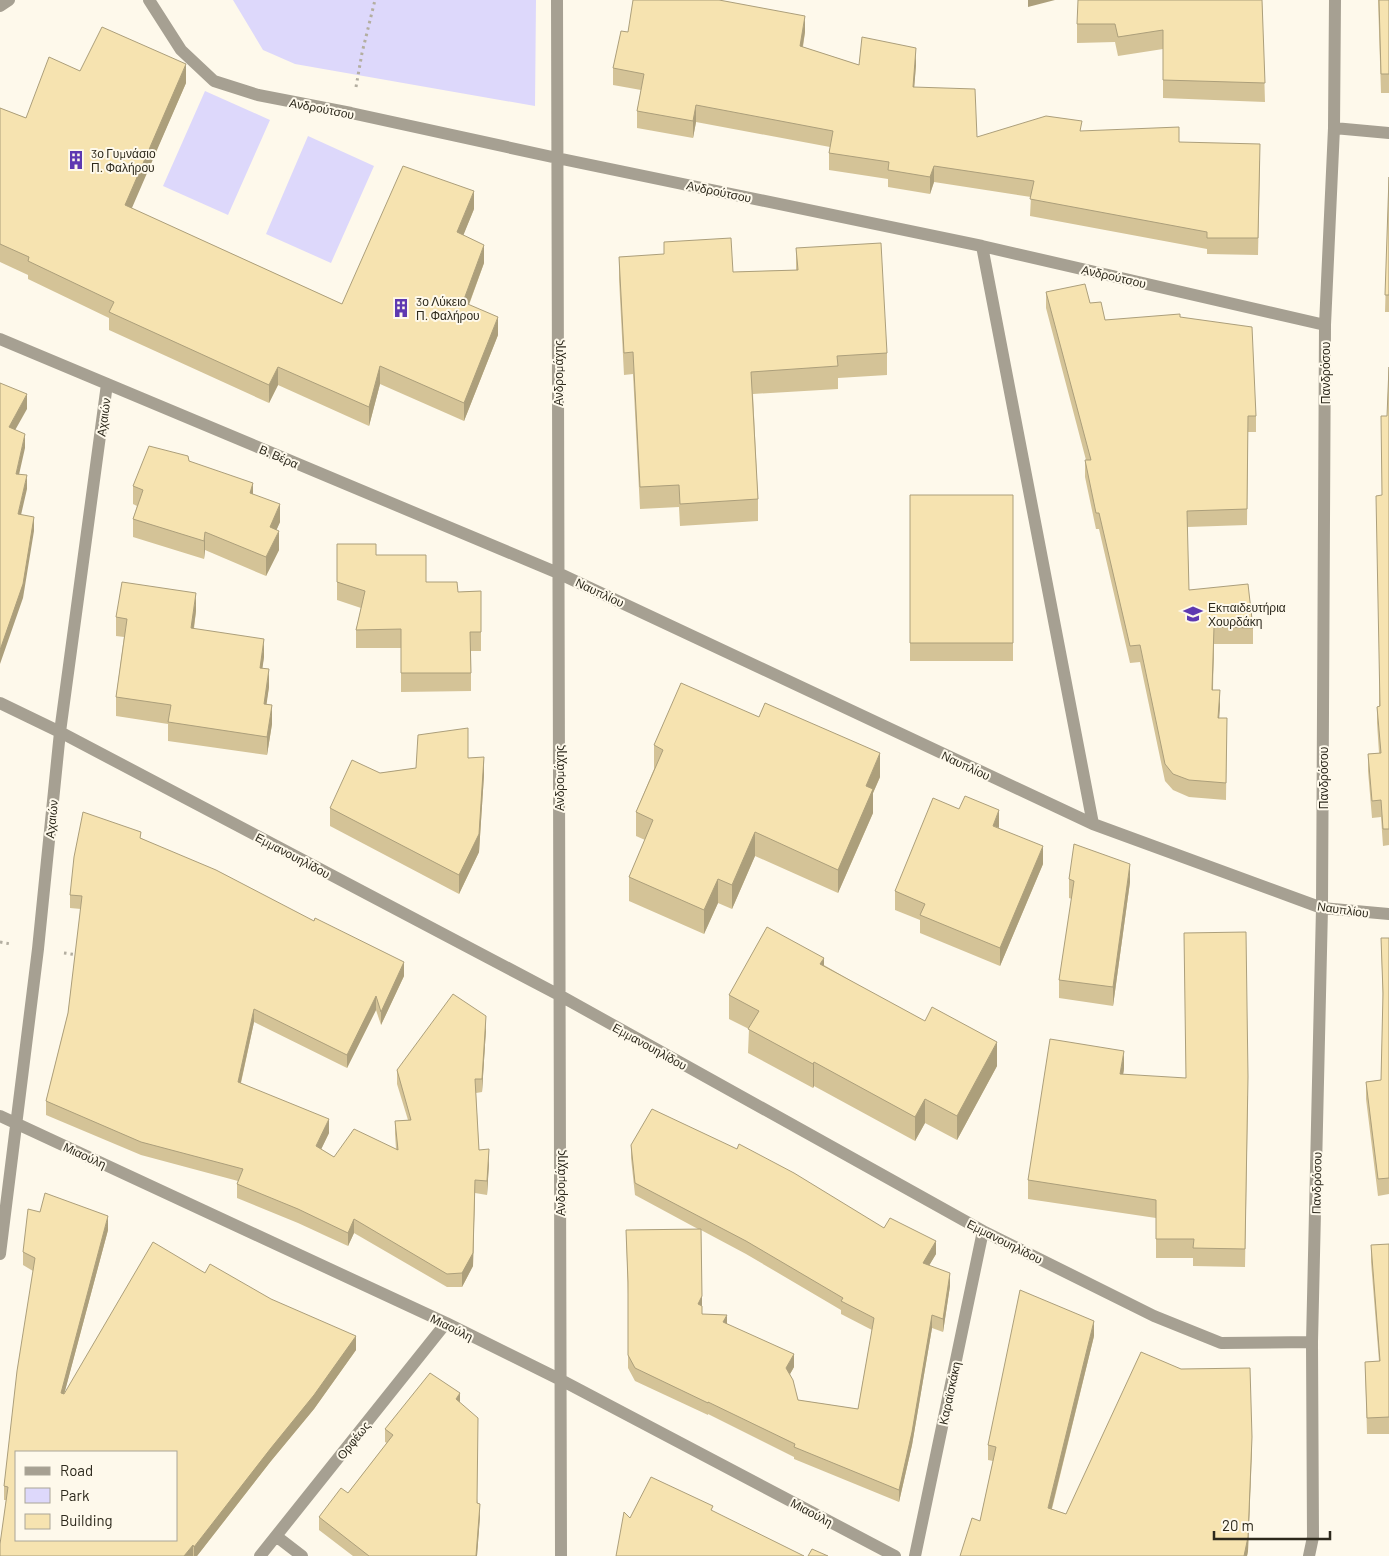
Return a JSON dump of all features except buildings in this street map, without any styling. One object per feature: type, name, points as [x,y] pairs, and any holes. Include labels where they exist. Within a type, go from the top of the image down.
[{"type":"street","points":[[0,6],[9,0]]},
{"type":"street","name":"Ανδρούτσου","points":[[149,0],[181,50],[214,81],[258,95],[982,246],[1325,325]]},
{"type":"street","name":"Ανδρομάχης","points":[[557,0],[561,1556]]},
{"type":"street","name":"Πανδρόσου","points":[[1309,1556],[1313,1537],[1312,1342],[1322,908],[1325,325],[1334,128],[1335,0]]},
{"type":"street","points":[[1334,128],[1389,133]]},
{"type":"street","points":[[982,246],[1093,824]]},
{"type":"street","name":"Β. Βέρα","points":[[0,339],[558,573]]},
{"type":"street","name":"Αχαιών","points":[[0,1254],[38,950],[60,732],[107,384]]},
{"type":"street","name":"Ναυπλίου","points":[[558,573],[1093,824],[1322,908],[1389,914]]},
{"type":"street","name":"Εμμανουηλίδου","points":[[0,703],[60,732],[559,995],[983,1231],[1154,1316],[1221,1344],[1312,1342]]},
{"type":"street","name":"Μιαούλη","points":[[0,1116],[446,1324],[561,1380],[895,1556]]},
{"type":"street","name":"Καραϊσκάκη","points":[[915,1556],[983,1231]]},
{"type":"street","name":"Ορφέως","points":[[260,1556],[446,1324]]},
{"type":"street","points":[[276,1536],[302,1556]]},
{"type":"path","points":[[351,113],[362,53],[376,0]]},
{"type":"path","points":[[0,942],[38,950],[83,956]]},
{"type":"green space","points":[[233,0],[536,0],[535,106],[295,64],[263,50]]},
{"type":"green space","points":[[205,91],[270,120],[228,215],[163,186]]},
{"type":"green space","points":[[308,136],[374,166],[331,263],[266,234]]},
{"type":"place","name":"3ο Γυμνάσιο Π. Φαλήρου","points":[[76,160]]},
{"type":"place","name":"3ο Λύκειο Π. Φαλήρου","points":[[401,308]]},
{"type":"place","name":"Εκπαιδευτήρια Χουρδάκη","points":[[1193,614]]}]
